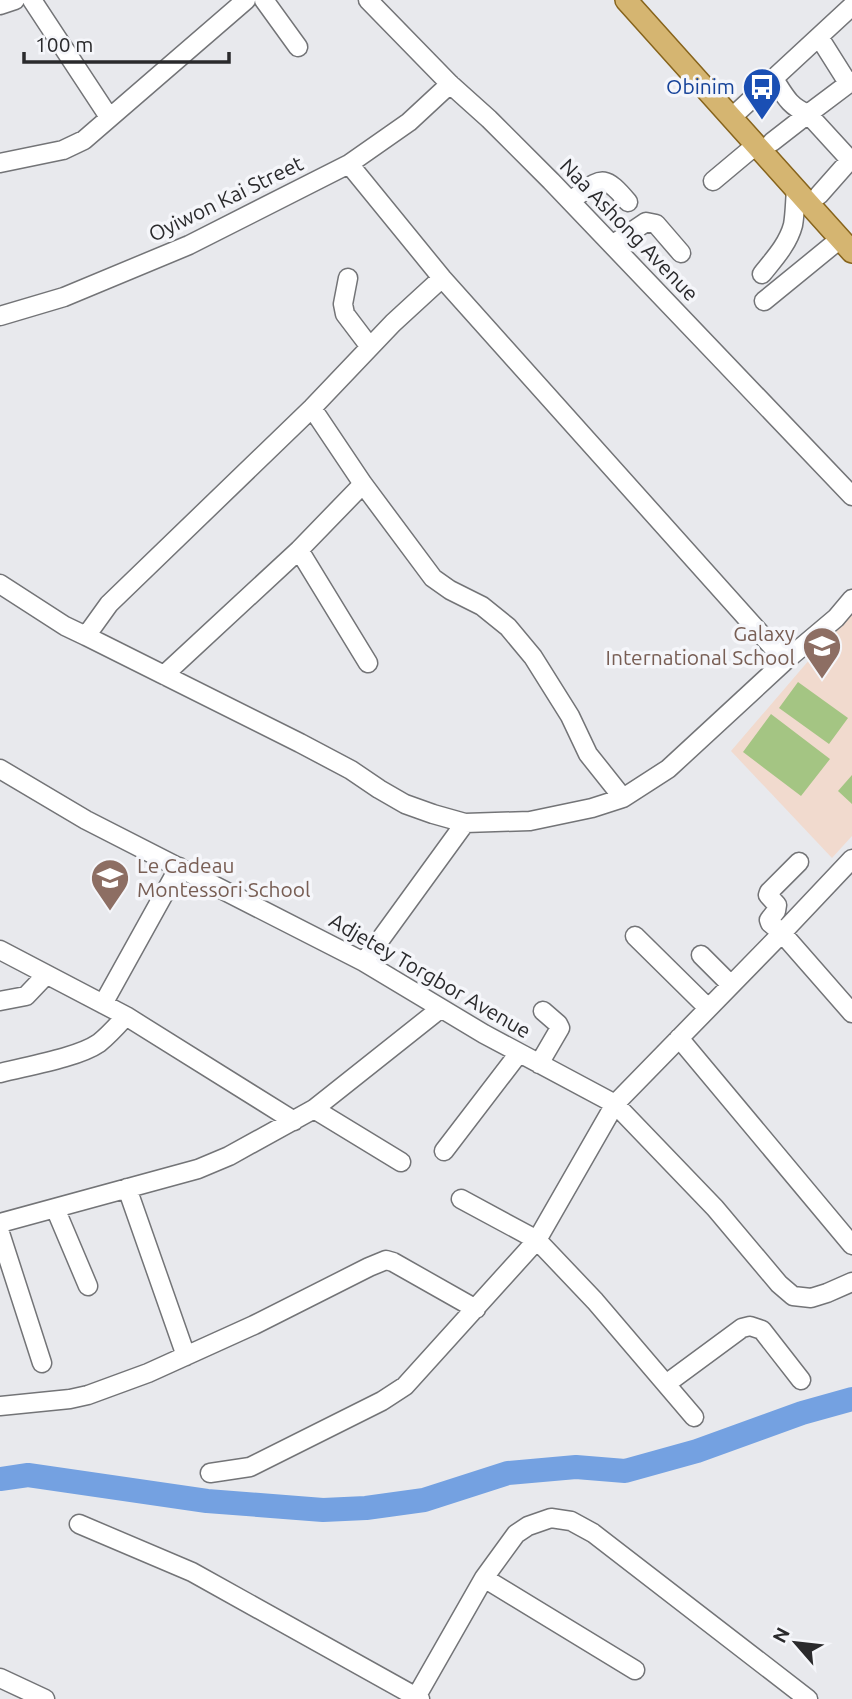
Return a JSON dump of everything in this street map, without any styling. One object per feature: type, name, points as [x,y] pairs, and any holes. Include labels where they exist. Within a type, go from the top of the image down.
[{"type":"main road","points":[[626,0],[764,143],[819,195],[848,241]]},
{"type":"main road","points":[[645,0],[737,113]]},
{"type":"main road","points":[[764,143],[796,190],[848,241]]},
{"type":"street","points":[[0,5],[15,0]]},
{"type":"street","points":[[32,0],[109,117]]},
{"type":"street","points":[[0,163],[63,150],[84,140],[246,0]]},
{"type":"street","points":[[264,0],[298,47]]},
{"type":"street","name":"Naa Ashong Avenue","points":[[368,0],[570,201],[852,496]]},
{"type":"street","points":[[737,113],[852,6]]},
{"type":"street","points":[[713,181],[850,82],[819,37]]},
{"type":"street","points":[[774,79],[789,103],[808,114],[851,159],[819,195]]},
{"type":"street","name":"Oyiwon Kai Street","points":[[0,316],[64,297],[188,245],[349,164],[410,121],[450,84]]},
{"type":"street","points":[[349,164],[442,278],[785,661]]},
{"type":"street","points":[[570,201],[599,181],[606,181],[628,202]]},
{"type":"street","points":[[762,274],[777,256],[792,226],[796,190]]},
{"type":"street","points":[[612,245],[646,222],[656,224],[681,253]]},
{"type":"street","points":[[764,301],[848,241]]},
{"type":"street","points":[[348,278],[343,304],[345,314],[370,347]]},
{"type":"street","points":[[86,636],[109,604],[312,408],[393,323],[442,278]]},
{"type":"street","points":[[312,408],[363,484],[433,578],[482,606],[508,627],[533,657],[570,716],[588,754],[623,798]]},
{"type":"street","points":[[164,675],[299,550],[363,484]]},
{"type":"street","points":[[299,550],[368,663]]},
{"type":"street","points":[[0,584],[65,626],[300,743],[351,770],[405,804],[465,823],[530,821],[592,808],[623,798],[668,769],[835,618],[852,599]]},
{"type":"street","name":"Adjetey Torgbor Avenue","points":[[0,769],[65,808],[364,962],[440,1009],[615,1104],[715,1208],[779,1284],[793,1296],[811,1298],[852,1282]]},
{"type":"street","points":[[364,962],[465,823]]},
{"type":"street","points":[[210,1473],[250,1467],[382,1401],[405,1386],[537,1240],[615,1104],[852,859]]},
{"type":"street","points":[[799,862],[769,892],[768,895],[777,905],[770,923],[782,933],[852,1013]]},
{"type":"street","points":[[103,1004],[179,867]]},
{"type":"street","points":[[635,936],[708,1008]]},
{"type":"street","points":[[0,950],[126,1016],[295,1121]]},
{"type":"street","points":[[701,955],[732,985]]},
{"type":"street","points":[[0,1001],[26,996],[46,975]]},
{"type":"street","points":[[0,1223],[198,1169],[229,1156],[314,1109],[440,1009]]},
{"type":"street","points":[[539,1064],[561,1028],[544,1011]]},
{"type":"street","points":[[0,1073],[83,1051],[110,1034],[126,1016]]},
{"type":"street","points":[[679,1038],[852,1245]]},
{"type":"street","points":[[444,1151],[519,1053]]},
{"type":"street","points":[[314,1109],[401,1161]]},
{"type":"street","points":[[127,1188],[186,1356]]},
{"type":"street","points":[[461,1199],[537,1240],[595,1301],[694,1417]]},
{"type":"street","points":[[55,1208],[88,1286]]},
{"type":"street","points":[[0,1233],[42,1363]]},
{"type":"street","points":[[0,1406],[88,1395],[148,1373],[386,1261],[393,1262],[476,1309]]},
{"type":"street","points":[[666,1384],[742,1328],[750,1326],[762,1330],[801,1380]]},
{"type":"street","points":[[79,1524],[192,1572],[417,1698],[484,1578],[516,1534],[528,1526],[551,1518],[570,1521],[593,1533],[624,1556],[808,1699]]},
{"type":"street","points":[[484,1578],[635,1670]]},
{"type":"street","points":[[0,1678],[45,1699]]},
{"type":"shaded area","name":"Galaxy International School","points":[[852,610],[852,836],[832,858],[731,751]]},
{"type":"green space","points":[[798,682],[848,718],[829,744],[779,708]]},
{"type":"green space","points":[[771,714],[830,759],[801,796],[743,752]]},
{"type":"green space","points":[[852,775],[852,804],[838,791]]},
{"type":"waterway","points":[[0,1479],[28,1475],[207,1501],[323,1510],[366,1508],[424,1500],[508,1473],[576,1467],[625,1471],[697,1451],[802,1413],[852,1399]]},
{"type":"place","name":"Obinim","points":[[762,121]]},
{"type":"place","name":"Galaxy International School","points":[[822,680]]},
{"type":"place","name":"Le Cadeau Montessori School","points":[[110,912]]}]
